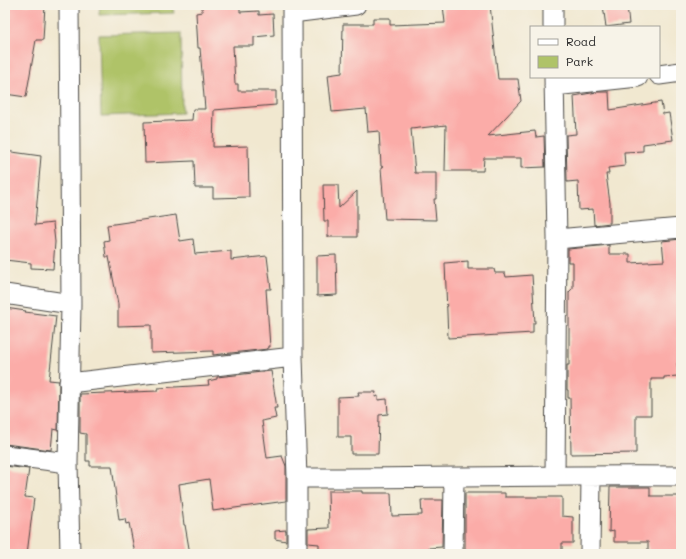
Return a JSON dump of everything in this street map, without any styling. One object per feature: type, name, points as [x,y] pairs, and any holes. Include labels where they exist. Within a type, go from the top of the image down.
[{"type":"street","points":[[69,5],[71,304],[68,463],[70,554]]},
{"type":"street","points":[[297,554],[297,478],[293,357],[292,9],[356,5]]},
{"type":"street","points":[[553,5],[553,26]]},
{"type":"street","points":[[660,75],[681,72]]},
{"type":"street","points":[[555,476],[556,238],[554,82],[621,78]]},
{"type":"street","points":[[556,238],[681,228]]},
{"type":"street","points":[[5,294],[71,304]]},
{"type":"street","points":[[69,383],[293,357]]},
{"type":"street","points":[[5,455],[68,463]]},
{"type":"street","points":[[590,554],[591,476]]},
{"type":"street","points":[[297,478],[681,476]]},
{"type":"street","points":[[453,554],[454,478]]},
{"type":"green space","points":[[100,5],[172,5],[174,13],[99,15]]},
{"type":"green space","points":[[181,33],[182,113],[101,116],[99,35]]},
{"type":"building","points":[[5,5],[45,5],[43,40],[36,40],[26,97],[5,94]]},
{"type":"building","points":[[202,5],[240,5],[240,12],[259,11],[259,15],[273,14],[274,35],[254,37],[254,46],[233,46],[235,84],[238,84],[238,91],[276,91],[276,105],[214,110],[213,147],[248,146],[249,197],[213,198],[213,188],[195,188],[194,161],[145,163],[144,122],[192,120],[193,109],[205,109],[200,48],[198,48],[196,13],[202,12]]},
{"type":"building","points":[[443,5],[490,5],[498,79],[518,79],[521,101],[488,136],[535,131],[536,137],[544,136],[545,167],[521,168],[521,158],[484,158],[483,171],[445,171],[446,125],[411,129],[415,173],[436,173],[436,199],[434,199],[436,220],[385,219],[381,168],[383,167],[381,166],[379,131],[368,132],[366,109],[332,112],[328,75],[342,73],[343,24],[373,24],[373,18],[390,18],[390,25],[445,23]]},
{"type":"building","points":[[603,5],[627,5],[629,24],[606,26]]},
{"type":"building","points":[[597,92],[609,92],[610,110],[661,102],[663,114],[669,113],[673,140],[643,144],[643,151],[624,152],[625,166],[608,168],[609,174],[606,174],[610,203],[610,223],[594,225],[593,209],[579,210],[578,181],[567,182],[566,135],[576,134],[574,96]]},
{"type":"building","points":[[5,151],[41,156],[35,225],[53,223],[55,242],[53,269],[31,268],[31,263],[5,260]]},
{"type":"building","points":[[323,185],[338,185],[339,208],[357,191],[357,237],[328,237],[328,221],[324,221]]},
{"type":"building","points":[[176,215],[180,241],[193,239],[195,254],[231,251],[231,260],[267,256],[271,289],[266,289],[270,347],[268,347],[268,349],[213,355],[213,351],[151,353],[151,325],[118,326],[118,304],[109,257],[106,257],[104,241],[109,240],[107,225]]},
{"type":"building","points":[[681,239],[681,363],[677,363],[678,376],[664,377],[664,379],[651,379],[651,415],[636,415],[636,453],[571,454],[570,398],[568,398],[567,390],[567,365],[569,365],[569,292],[573,288],[573,262],[568,262],[568,249],[609,245],[609,254],[630,254],[630,263],[664,261],[662,241]]},
{"type":"building","points":[[336,255],[337,295],[317,296],[317,256]]},
{"type":"building","points":[[468,261],[468,269],[494,269],[495,273],[505,273],[506,277],[532,275],[535,323],[533,323],[533,333],[448,338],[445,263]]},
{"type":"building","points":[[5,308],[56,316],[49,380],[59,381],[58,430],[53,429],[51,450],[5,444]]},
{"type":"building","points":[[271,371],[277,408],[274,408],[276,418],[262,421],[267,458],[282,456],[286,466],[286,501],[213,511],[209,479],[179,484],[184,525],[190,554],[135,554],[129,523],[126,524],[125,519],[119,520],[112,466],[90,466],[90,461],[86,461],[86,434],[80,433],[80,394],[158,391],[158,388],[209,385],[208,381],[217,379],[217,377]]},
{"type":"building","points":[[358,392],[376,392],[375,397],[378,396],[378,400],[387,399],[388,414],[379,415],[378,454],[351,454],[351,437],[338,437],[338,397],[359,396]]},
{"type":"building","points":[[5,466],[29,469],[25,497],[34,498],[27,554],[5,554]]},
{"type":"building","points":[[610,487],[650,487],[650,496],[681,496],[681,553],[648,554],[648,542],[614,542],[614,531],[609,532]]},
{"type":"building","points":[[328,491],[391,493],[392,516],[422,515],[421,500],[443,500],[442,547],[429,548],[429,554],[319,554],[319,544],[308,543],[308,529],[329,528]]},
{"type":"building","points":[[465,493],[505,493],[505,497],[562,497],[562,516],[573,517],[573,543],[562,543],[562,554],[465,554]]},
{"type":"building","points":[[286,530],[286,541],[275,539],[275,531]]}]
